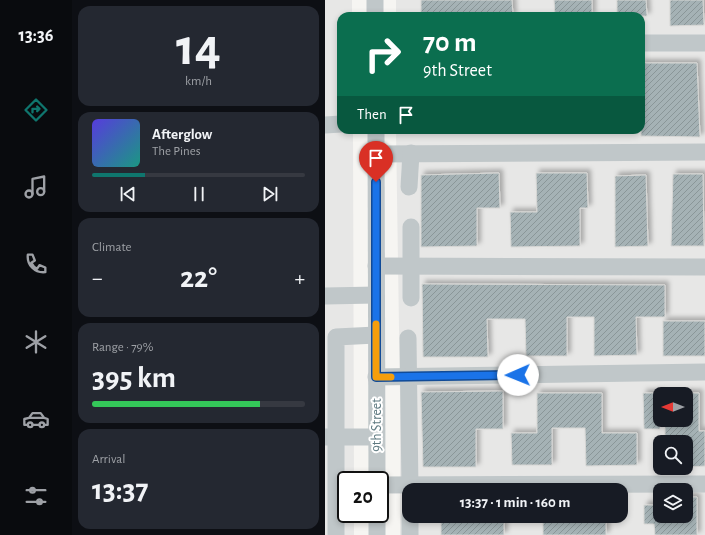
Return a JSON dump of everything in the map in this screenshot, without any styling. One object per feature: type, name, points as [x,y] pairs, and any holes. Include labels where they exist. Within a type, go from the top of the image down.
[{"type":"street","points":[[375,0],[375,12]]},
{"type":"street","points":[[645,43],[705,43]]},
{"type":"street","points":[[325,125],[337,124]]},
{"type":"street","name":"9th Street","points":[[375,134],[377,471]]},
{"type":"street","points":[[375,154],[705,152]]},
{"type":"street","points":[[409,187],[411,153]]},
{"type":"street","points":[[411,226],[411,298]]},
{"type":"street","points":[[376,266],[705,267]]},
{"type":"street","points":[[325,296],[376,295]]},
{"type":"street","points":[[336,535],[330,437],[336,337],[376,335]]},
{"type":"street","points":[[408,338],[410,483]]},
{"type":"street","points":[[376,377],[705,372]]},
{"type":"street","points":[[330,437],[377,436]]},
{"type":"street","points":[[628,485],[705,484]]},
{"type":"street","points":[[389,486],[402,487]]},
{"type":"street","points":[[377,523],[377,535]]},
{"type":"street","points":[[410,523],[410,535]]},
{"type":"shaded area","points":[[325,0],[352,0],[352,12],[337,12],[337,134],[353,134],[354,471],[337,471],[337,523],[354,523],[354,535],[325,535]]},
{"type":"shaded area","points":[[396,0],[705,0],[705,535],[400,535],[400,394],[396,134],[645,134],[645,12],[396,12]]},
{"type":"building","points":[[421,0],[512,0],[513,12],[421,12]]},
{"type":"building","points":[[554,0],[592,0],[592,12],[555,12]]},
{"type":"building","points":[[617,0],[646,0],[647,16],[645,16],[645,12],[617,12]]},
{"type":"building","points":[[670,0],[703,0],[704,25],[670,26]]},
{"type":"building","points":[[645,63],[697,63],[700,137],[641,136],[641,134],[645,134]]},
{"type":"building","points":[[499,173],[500,208],[477,208],[477,246],[421,247],[421,175]]},
{"type":"building","points":[[536,173],[587,173],[588,208],[580,208],[580,246],[511,247],[510,212],[537,212]]},
{"type":"building","points":[[673,174],[703,174],[704,246],[671,246]]},
{"type":"building","points":[[646,175],[648,246],[615,247],[615,176]]},
{"type":"building","points":[[422,284],[665,285],[665,317],[636,317],[637,355],[594,356],[594,317],[567,317],[567,356],[526,356],[525,319],[487,319],[488,357],[423,357]]},
{"type":"building","points":[[663,321],[705,321],[705,356],[663,356]]},
{"type":"building","points":[[503,391],[503,429],[476,429],[476,467],[423,467],[421,392]]},
{"type":"building","points":[[537,393],[602,393],[602,433],[637,433],[637,465],[586,466],[585,428],[552,428],[552,465],[512,465],[511,433],[537,433]]},
{"type":"building","points":[[643,393],[653,393],[653,427],[660,427],[660,429],[644,429]]},
{"type":"building","points":[[693,393],[699,393],[699,431],[705,431],[705,466],[693,467],[693,435],[665,435],[665,427],[693,427]]},
{"type":"building","points":[[693,497],[697,497],[697,535],[655,535],[654,524],[644,524],[644,505],[653,505],[653,523],[693,523]]},
{"type":"building","points":[[441,523],[504,523],[504,535],[441,535]]},
{"type":"building","points":[[543,523],[606,523],[606,535],[543,535]]},
{"type":"slow traffic","points":[[376,324],[376,377],[391,377]]},
{"type":"route","points":[[376,182],[376,377],[518,375]]}]
